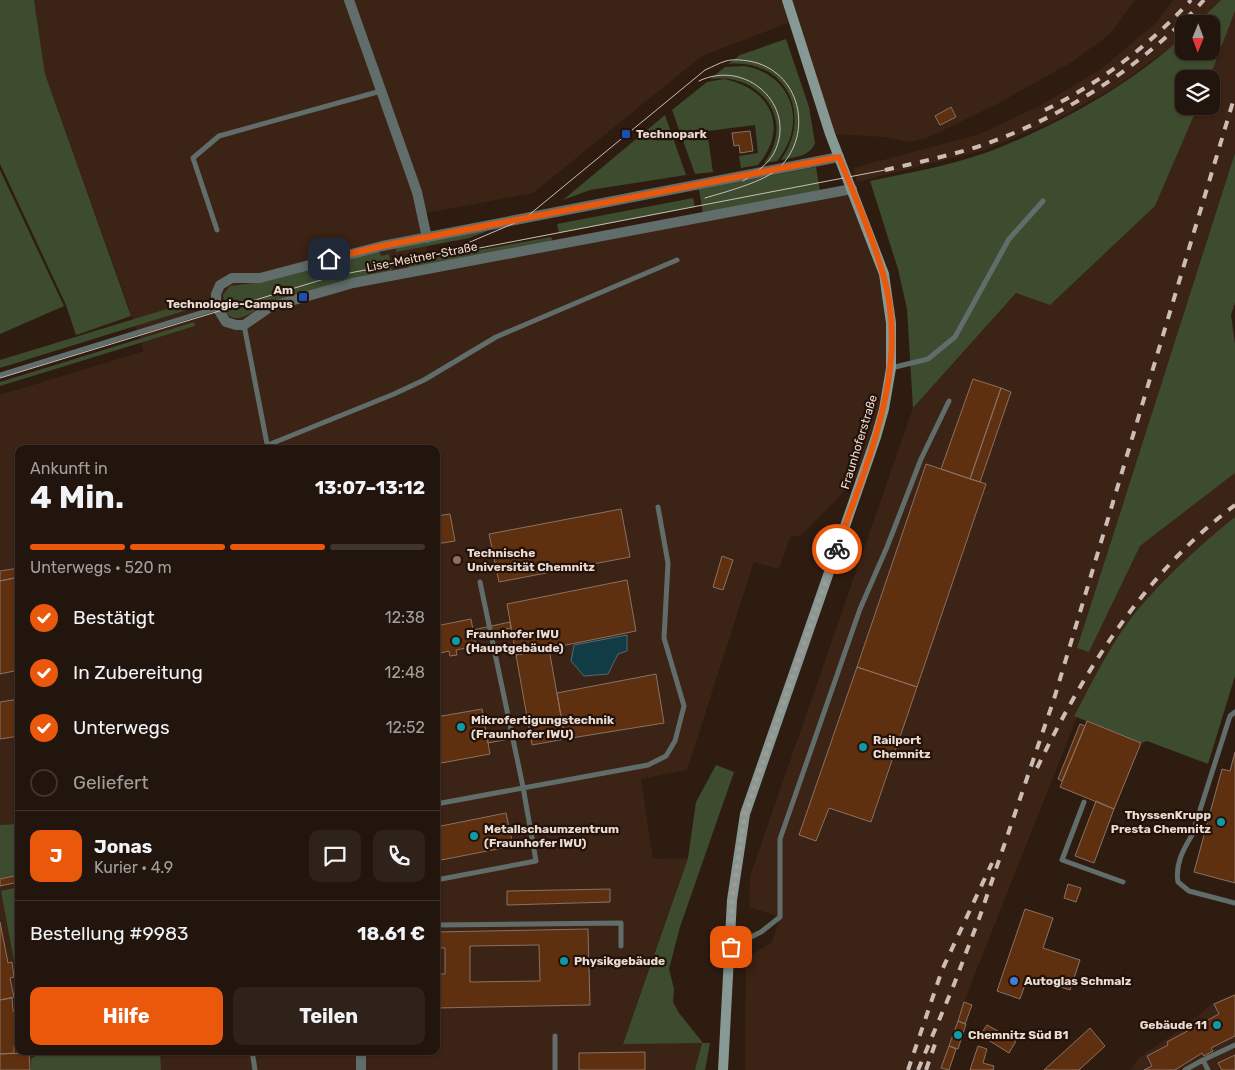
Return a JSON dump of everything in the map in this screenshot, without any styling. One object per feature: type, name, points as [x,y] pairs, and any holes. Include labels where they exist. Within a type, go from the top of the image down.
[{"type":"main road","name":"Fraunhoferstraße","points":[[723,1070],[732,900],[745,814],[876,437],[884,409],[891,368],[892,323],[884,274],[839,157],[787,0]]},
{"type":"street","name":"Lise-Meitner-Straße","points":[[349,0],[417,192],[427,238]]},
{"type":"street","name":"Lise-Meitner-Straße","points":[[217,308],[216,294],[220,285],[232,278],[260,278],[347,254],[839,157]]},
{"type":"street","name":"Lise-Meitner-Straße","points":[[244,325],[270,307],[353,283],[852,189]]},
{"type":"street","points":[[217,308],[226,322],[244,325]]},
{"type":"street","points":[[361,1055],[361,1070]]},
{"type":"lane","points":[[217,230],[193,158],[220,136],[381,91]]},
{"type":"lane","points":[[891,368],[928,359],[955,338],[1009,239],[1043,201]]},
{"type":"lane","points":[[272,445],[424,380],[496,338],[542,316],[591,298],[677,260]]},
{"type":"lane","points":[[0,375],[217,308]]},
{"type":"lane","points":[[244,325],[267,445]]},
{"type":"lane","points":[[731,947],[761,932],[780,917],[780,839],[860,609],[887,547],[921,458],[949,401]]},
{"type":"lane","points":[[440,803],[648,765],[666,756],[675,741],[684,706],[664,638],[668,563],[658,508]]},
{"type":"lane","points":[[440,879],[536,861],[523,787],[480,582]]},
{"type":"lane","points":[[1235,712],[1230,716],[1192,835],[1183,850],[1176,870],[1178,882],[1189,891],[1235,903]]},
{"type":"lane","points":[[1084,802],[1062,860],[1123,882]]},
{"type":"lane","points":[[440,925],[621,923],[621,946]]},
{"type":"lane","points":[[555,1036],[555,1070]]},
{"type":"lane","points":[[1185,1070],[1235,1045]]},
{"type":"lane","points":[[253,1055],[255,1070]]},
{"type":"lane","points":[[1203,1060],[1208,1070]]},
{"type":"shaded area","points":[[34,0],[1135,0],[1110,34],[1072,62],[999,103],[927,138],[910,142],[885,137],[830,134],[793,21],[702,56],[533,193],[422,214],[427,238],[426,268],[852,189],[884,274],[891,368],[864,471],[802,535],[790,537],[779,569],[754,562],[687,770],[641,779],[653,859],[688,858],[623,1043],[703,1043],[695,1070],[0,1070],[0,395],[144,351],[45,74]]},
{"type":"shaded area","points":[[1173,0],[1221,0],[1205,15],[1175,15],[1175,44],[1117,86],[1050,123],[985,150],[857,182],[853,168],[980,134],[1041,105],[1101,69],[1157,22]]},
{"type":"shaded area","points":[[1235,11],[1235,153],[1077,648],[1089,652],[1140,546],[1235,473],[1235,517],[1182,565],[1135,614],[1105,659],[1074,715],[1077,717],[964,1002],[941,1070],[745,1070],[746,958],[772,942],[780,917],[749,907],[750,876],[913,408],[1016,293],[1155,206],[1194,115],[1220,115],[1220,70],[1212,70],[1216,60],[1220,60],[1220,50]]},
{"type":"shaded area","points":[[1235,993],[1235,1070],[1130,1070],[1140,1057],[1184,1027],[1213,1003]]},
{"type":"green space","points":[[0,0],[34,0],[45,74],[131,316],[76,335],[66,305],[0,164]]},
{"type":"green space","points":[[1221,0],[1235,0],[1235,11],[1220,50],[1220,15],[1205,15]]},
{"type":"green space","points":[[786,39],[809,107],[815,143],[813,148],[805,154],[781,160],[790,143],[794,125],[794,108],[788,93],[779,80],[765,70],[748,65],[728,64],[740,55]]},
{"type":"green space","points":[[1175,43],[1175,60],[1216,60],[1212,70],[1175,70],[1175,115],[1194,115],[1155,206],[1050,305],[1016,293],[913,408],[907,309],[898,269],[870,181],[957,162],[1010,143],[1064,118],[1116,88]]},
{"type":"green space","points":[[744,66],[761,71],[774,79],[784,90],[790,103],[793,117],[792,132],[786,147],[777,161],[764,163],[773,147],[777,131],[775,116],[768,102],[758,91],[744,83],[728,79],[710,79],[725,67]]},
{"type":"green space","points":[[724,79],[753,91],[763,100],[770,111],[773,123],[773,137],[768,151],[758,165],[741,168],[739,156],[758,153],[755,125],[707,131],[713,172],[695,174],[672,110],[707,82]]},
{"type":"green space","points":[[665,115],[686,175],[590,190],[563,200]]},
{"type":"green space","points":[[1235,153],[1235,303],[1231,315],[1235,344],[1235,473],[1140,546],[1089,652],[1077,648]]},
{"type":"green space","points":[[816,167],[820,191],[703,214],[699,189]]},
{"type":"green space","points":[[0,170],[64,306],[0,334]]},
{"type":"green space","points":[[693,198],[695,207],[559,233],[557,224]]},
{"type":"green space","points":[[490,230],[469,238],[396,252],[396,248]]},
{"type":"green space","points":[[551,237],[553,242],[408,268],[407,263]]},
{"type":"green space","points":[[379,251],[381,256],[389,254],[392,271],[282,299],[267,304],[240,318],[230,316],[226,312],[223,295],[230,286],[262,282]]},
{"type":"green space","points":[[189,300],[190,309],[0,368],[0,360],[180,305]]},
{"type":"green space","points":[[194,322],[195,326],[0,386],[0,382]]},
{"type":"green space","points":[[1235,517],[1235,676],[1208,764],[1147,741],[1141,743],[1074,716],[1110,650],[1135,613],[1182,563]]},
{"type":"green space","points":[[716,765],[734,772],[680,927],[669,969],[674,989],[673,1002],[679,1013],[703,1043],[710,1043],[705,1070],[695,1070],[702,1043],[623,1044],[688,858],[696,802]]},
{"type":"green space","points":[[15,824],[15,876],[0,879],[0,825]]},
{"type":"green space","points":[[15,888],[15,961],[14,961],[1,891]]},
{"type":"green space","points":[[37,1055],[160,1055],[161,1070],[31,1070],[31,1059]]},
{"type":"water","points":[[627,635],[627,651],[618,654],[608,674],[584,676],[571,661],[574,645]]},
{"type":"building","points":[[951,107],[956,117],[940,125],[935,116]]},
{"type":"building","points":[[750,131],[753,151],[740,153],[739,145],[734,146],[732,133]]},
{"type":"building","points":[[973,379],[1001,388],[970,479],[941,469]]},
{"type":"building","points":[[1001,388],[1011,392],[980,482],[970,479]]},
{"type":"building","points":[[926,464],[986,484],[917,687],[857,667]]},
{"type":"building","points":[[621,509],[630,557],[499,582],[489,534]]},
{"type":"building","points":[[450,514],[455,541],[440,543],[440,515]]},
{"type":"building","points":[[722,556],[733,560],[723,590],[713,587]]},
{"type":"building","points":[[15,569],[15,578],[0,581],[0,571]]},
{"type":"building","points":[[15,578],[15,671],[0,674],[0,581]]},
{"type":"building","points":[[627,580],[636,631],[516,655],[507,604]]},
{"type":"building","name":"Fraunhofer IWU (Hauptgebäude)","points":[[471,619],[476,646],[456,650],[457,655],[450,656],[449,651],[440,653],[440,625]]},
{"type":"building","points":[[510,622],[511,628],[474,636],[473,630]]},
{"type":"building","points":[[549,649],[565,739],[532,745],[516,655]]},
{"type":"building","name":"Railport Chemnitz","points":[[857,667],[917,687],[871,822],[829,808],[816,841],[799,835]]},
{"type":"building","points":[[656,674],[664,723],[565,739],[557,693]]},
{"type":"building","points":[[15,700],[15,737],[0,739],[0,702]]},
{"type":"building","name":"Mikrofertigungstechnik (Fraunhofer IWU)","points":[[482,709],[490,754],[440,763],[440,716]]},
{"type":"building","points":[[1087,721],[1141,743],[1114,809],[1060,787]]},
{"type":"building","points":[[1080,724],[1085,726],[1062,781],[1058,779]]},
{"type":"building","points":[[530,730],[531,735],[488,743],[487,737]]},
{"type":"building","name":"ThyssenKrupp Presta Chemnitz","points":[[1235,752],[1235,883],[1194,872],[1222,769],[1230,771]]},
{"type":"building","points":[[1096,801],[1114,809],[1094,863],[1075,856]]},
{"type":"building","name":"Metallschaumzentrum (Fraunhofer IWU)","points":[[506,813],[513,846],[440,860],[440,826]]},
{"type":"building","points":[[15,876],[15,883],[0,886],[0,879]]},
{"type":"building","points":[[1068,884],[1081,888],[1076,902],[1064,898]]},
{"type":"building","points":[[610,889],[610,902],[507,905],[507,891]]},
{"type":"building","points":[[1025,909],[1053,918],[1043,948],[1080,960],[1070,990],[1028,976],[1020,999],[997,991]]},
{"type":"building","points":[[0,922],[8,963],[12,962],[14,977],[10,978],[14,997],[0,1000]]},
{"type":"building","name":"Physikgebäude","points":[[588,929],[590,1005],[440,1008],[440,974],[445,974],[445,948],[440,948],[440,932]],"holes":[[[539,945],[540,981],[470,982],[470,946]]]},
{"type":"building","name":"Gebäude 11","points":[[1235,995],[1235,1036],[1211,1048],[1213,1051],[1204,1056],[1202,1053],[1175,1070],[1144,1070],[1152,1066],[1147,1056],[1168,1045],[1167,1042],[1219,1014],[1214,1004]]},
{"type":"building","points":[[12,998],[13,1011],[15,1011],[14,1053],[0,1054],[0,1000]]},
{"type":"building","points":[[964,1002],[972,1005],[965,1024],[958,1021]]},
{"type":"building","name":"Chemnitz Süd B1","points":[[958,1021],[966,1024],[958,1049],[949,1046]]},
{"type":"building","points":[[987,1025],[1016,1041],[1009,1053],[980,1035]]},
{"type":"building","points":[[1090,1028],[1105,1046],[1079,1070],[1044,1070]]},
{"type":"building","points":[[949,1046],[956,1049],[949,1070],[941,1068]]},
{"type":"building","points":[[978,1046],[987,1049],[983,1063],[994,1066],[993,1070],[970,1070]]},
{"type":"building","points":[[645,1052],[645,1070],[579,1070],[579,1053]]},
{"type":"building","points":[[0,1054],[29,1055],[30,1070],[0,1070]]},
{"type":"building","points":[[1235,1055],[1235,1070],[1222,1070],[1218,1063]]},
{"type":"tram line","points":[[463,245],[524,219],[705,70],[729,60],[749,61],[766,67],[780,77],[790,90],[797,105],[799,121],[797,138],[790,154],[779,168],[764,178],[705,198]]},
{"type":"tram line","points":[[699,81],[717,76],[734,76],[750,81],[763,91],[773,104],[779,119],[780,135],[774,153],[764,165],[743,181]]},
{"type":"tram line","points":[[0,378],[334,276],[885,170]]},
{"type":"railway","points":[[1045,110],[1085,88],[1123,62],[1159,32],[1191,0]]},
{"type":"railway","points":[[885,170],[977,147],[1009,135],[1071,105],[1128,68],[1155,47],[1204,0]]},
{"type":"railway","points":[[918,1070],[980,916],[1054,699],[1235,95]]},
{"type":"railway","points":[[1037,768],[1076,695],[1097,659],[1121,624],[1173,560],[1203,531],[1235,505]]},
{"type":"railway","points":[[908,1070],[942,970],[992,863]]},
{"type":"railway","points":[[926,1070],[935,1044]]},
{"type":"way so far","points":[[731,947],[732,900],[745,814],[837,549]]},
{"type":"place","name":"Technopark","points":[[626,134]]},
{"type":"place","name":"Am Technologie-Campus","points":[[303,297]]},
{"type":"place","name":"Technische Universität Chemnitz","points":[[457,560]]},
{"type":"place","name":"Fraunhofer IWU (Hauptgebäude)","points":[[456,641]]},
{"type":"place","name":"Mikrofertigungstechnik (Fraunhofer IWU)","points":[[461,727]]},
{"type":"place","name":"Railport Chemnitz","points":[[863,747]]},
{"type":"place","name":"ThyssenKrupp Presta Chemnitz","points":[[1221,822]]},
{"type":"place","name":"Metallschaumzentrum (Fraunhofer IWU)","points":[[474,836]]},
{"type":"place","name":"Physikgebäude","points":[[564,961]]},
{"type":"place","name":"Autoglas Schmalz","points":[[1014,981]]},
{"type":"place","name":"Gebäude 11","points":[[1217,1025]]},
{"type":"place","name":"Chemnitz Süd B1","points":[[958,1035]]},
{"type":"route","points":[[329,259],[382,246],[839,157],[884,274],[892,323],[891,368],[884,409],[837,549]]}]
